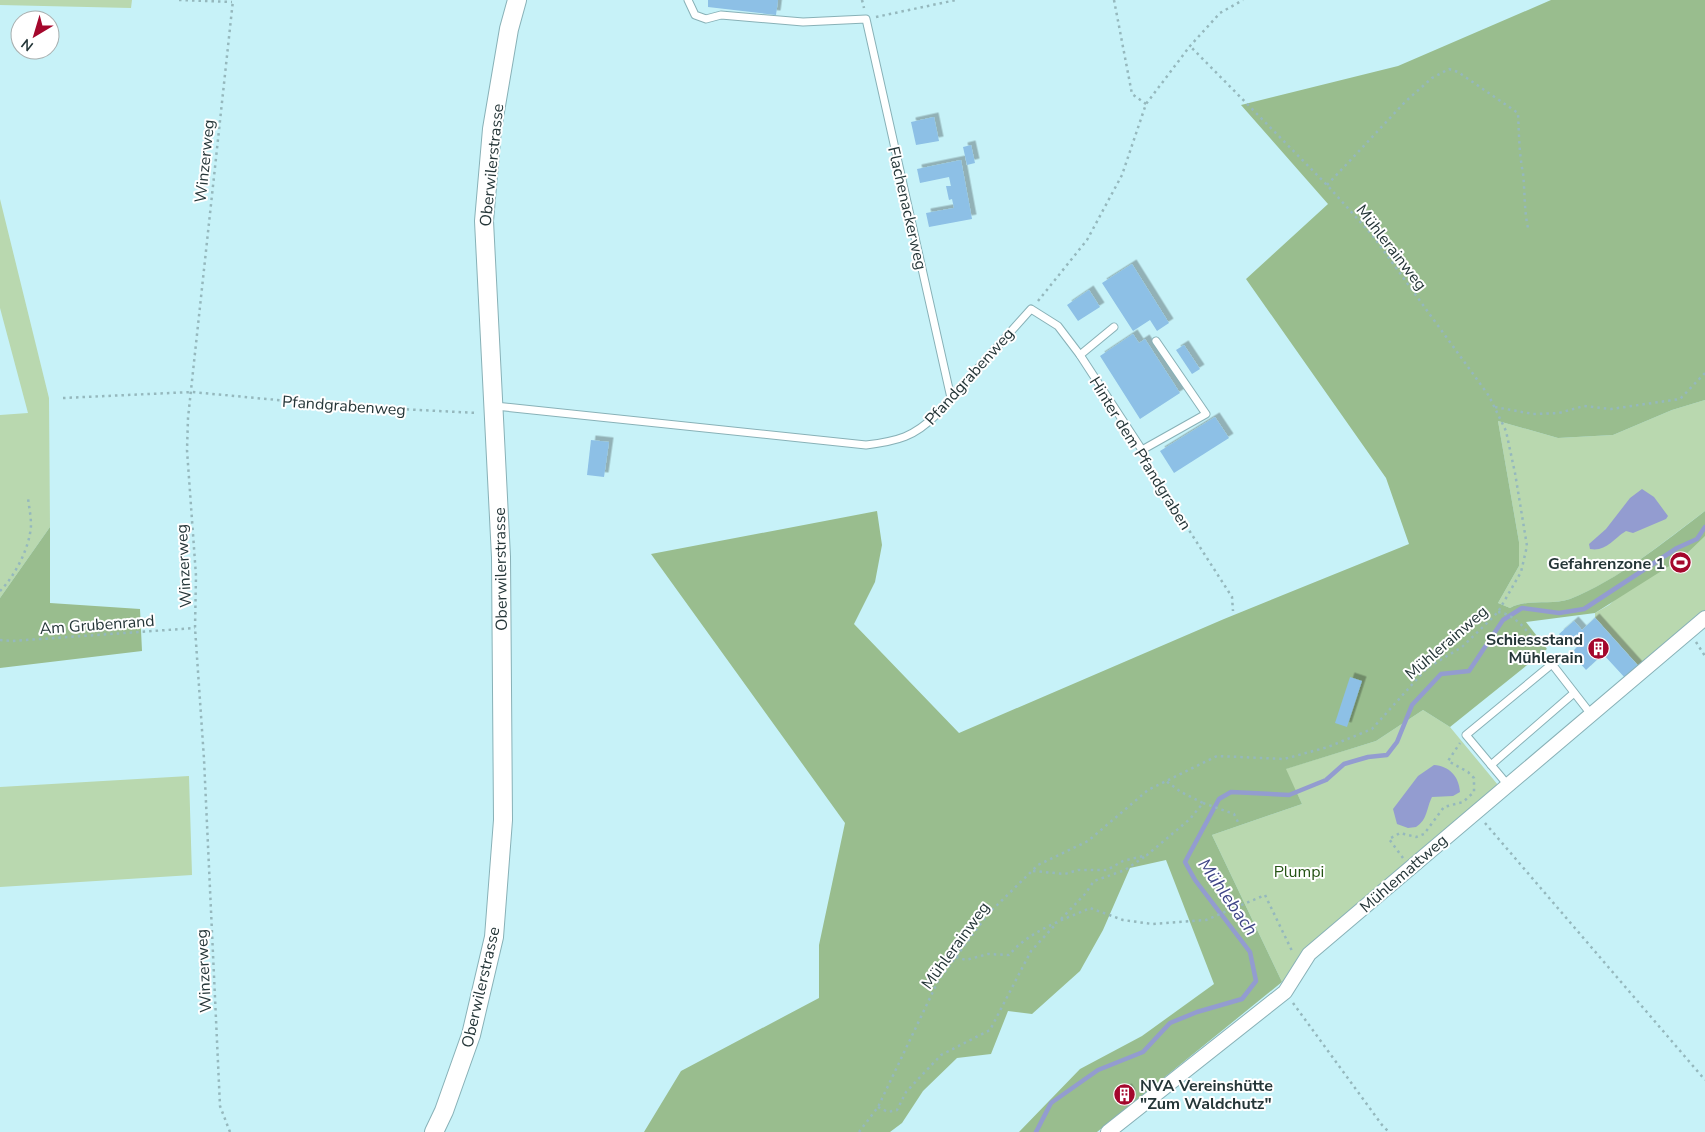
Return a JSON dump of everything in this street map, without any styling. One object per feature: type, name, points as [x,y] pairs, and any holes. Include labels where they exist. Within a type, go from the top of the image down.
[{"type":"street","name":"Oberwilerstrasse","points":[[434,1132],[444,1110],[471,1035],[494,937],[503,820],[501,557],[484,221],[492,129],[509,29],[517,0]]},
{"type":"street","name":"Mühlemattweg","points":[[1108,1132],[1286,992],[1310,954],[1590,713],[1705,618]]},
{"type":"lane","points":[[688,0],[695,15],[706,18],[721,15],[826,22],[866,19]]},
{"type":"lane","name":"Flachenackerweg","points":[[866,19],[951,398]]},
{"type":"lane","name":"Pfandgrabenweg","points":[[495,410],[866,445],[893,442],[908,436],[924,426],[1031,309]]},
{"type":"lane","name":"Hinter dem Pfandgraben","points":[[1031,309],[1058,326],[1080,355],[1142,450]]},
{"type":"lane","points":[[1080,355],[1114,327]]},
{"type":"lane","points":[[1142,450],[1206,414],[1156,341]]},
{"type":"lane","points":[[1507,784],[1466,735],[1552,664],[1590,713]]},
{"type":"lane","points":[[1491,765],[1574,693]]},
{"type":"path","points":[[179,0],[233,1]]},
{"type":"path","points":[[866,19],[956,0]]},
{"type":"path","points":[[1114,0],[1132,94],[1146,104]]},
{"type":"path","points":[[1031,309],[1087,240],[1122,175],[1146,104],[1190,46],[1220,12],[1243,0]]},
{"type":"path","name":"Winzerweg","points":[[230,1132],[220,1106],[204,759],[195,628],[196,576],[187,450],[233,1]]},
{"type":"path","name":"Mühlerainweg","points":[[859,1132],[878,1106],[938,980],[988,914],[1038,865],[1088,840],[1148,790],[1217,756],[1284,759],[1328,746],[1372,729],[1427,668],[1462,647],[1498,612],[1521,572],[1527,546],[1506,432],[1495,407],[1373,236],[1328,185],[1190,46]]},
{"type":"path","points":[[1328,185],[1406,101],[1432,78],[1449,69],[1458,72],[1518,113],[1520,163],[1528,228]]},
{"type":"path","points":[[1495,407],[1533,414],[1559,413],[1584,406],[1611,409],[1680,399],[1705,373]]},
{"type":"path","name":"Pfandgrabenweg","points":[[63,398],[192,392],[341,406],[495,410]]},
{"type":"path","name":"Hinter dem Pfandgraben","points":[[1142,450],[1149,468],[1232,597],[1233,612]]},
{"type":"path","points":[[0,592],[17,567],[26,544],[31,526],[28,498]]},
{"type":"path","points":[[1498,612],[1506,613],[1515,618],[1552,664]]},
{"type":"path","name":"Am Grubenrand","points":[[0,640],[12,641],[195,628]]},
{"type":"path","points":[[1410,867],[1390,838],[1400,833],[1416,837],[1424,834],[1444,807],[1462,802],[1474,792],[1474,778],[1468,772],[1448,761],[1466,735]]},
{"type":"path","points":[[1165,781],[1203,803],[1234,814],[1239,824]]},
{"type":"path","points":[[878,1106],[888,1112],[897,1110],[906,1092],[941,1055],[990,1030],[1030,951],[1085,894],[1094,881],[1125,870],[1147,855],[1190,819],[1203,803]]},
{"type":"path","points":[[1475,811],[1705,1080]]},
{"type":"path","points":[[1032,871],[1066,874],[1078,870],[1107,870],[1123,860],[1147,855]]},
{"type":"path","points":[[956,957],[966,960],[988,954],[1009,955],[1017,945],[1058,922],[1090,908],[1123,920],[1152,924],[1206,920],[1266,896],[1300,969]]},
{"type":"path","points":[[1286,992],[1382,1125],[1390,1132]]},
{"type":"green space","points":[[0,0],[132,0],[131,8],[0,5]]},
{"type":"green space","points":[[1551,0],[1705,0],[1705,400],[1672,410],[1613,435],[1558,438],[1498,421],[1519,542],[1519,566],[1498,603],[1510,608],[1524,603],[1563,601],[1588,591],[1623,571],[1705,511],[1705,536],[1682,558],[1595,613],[1526,622],[1547,649],[1450,727],[1423,710],[1376,741],[1286,769],[1302,804],[1212,835],[1282,982],[1097,1132],[1019,1132],[1080,1069],[1142,1036],[1214,984],[1166,860],[1130,868],[1103,930],[1080,971],[1032,1014],[1008,1011],[991,1054],[957,1058],[923,1091],[902,1123],[890,1132],[644,1132],[681,1071],[819,998],[819,945],[845,823],[651,554],[877,511],[882,545],[875,582],[854,624],[959,733],[1224,619],[1409,544],[1386,478],[1246,279],[1328,204],[1241,105],[1398,66]]},
{"type":"green space","points":[[0,199],[49,398],[50,527],[0,598],[0,415],[28,413],[0,308]]},
{"type":"green space","points":[[1705,400],[1705,511],[1640,560],[1606,582],[1570,599],[1555,602],[1524,603],[1510,608],[1498,603],[1519,566],[1519,542],[1498,421],[1558,438],[1613,435],[1672,410]]},
{"type":"green space","name":"Gefahrenzone 1","points":[[1705,520],[1705,615],[1639,666],[1595,617],[1595,613],[1609,605]]},
{"type":"green space","points":[[50,527],[50,603],[140,609],[142,651],[0,668],[0,598]]},
{"type":"green space","name":"Plumpi","points":[[1423,710],[1450,727],[1498,785],[1333,924],[1282,982],[1212,835],[1302,804],[1285,769],[1376,741]]},
{"type":"green space","points":[[189,776],[192,875],[0,887],[0,787]]},
{"type":"water","points":[[1642,489],[1654,497],[1668,516],[1666,519],[1633,533],[1626,531],[1601,549],[1590,549],[1589,544],[1606,529],[1630,498]]},
{"type":"water","points":[[1434,765],[1444,767],[1452,773],[1458,781],[1460,792],[1453,796],[1432,797],[1423,821],[1416,827],[1408,828],[1397,824],[1393,809],[1418,776]]},
{"type":"building","points":[[708,0],[778,0],[776,15],[708,7]]},
{"type":"building","points":[[934,117],[939,141],[916,145],[911,122]]},
{"type":"building","points":[[971,145],[975,163],[967,165],[963,147]]},
{"type":"building","points":[[961,160],[972,219],[929,227],[926,213],[954,208],[952,199],[949,200],[946,186],[951,186],[949,177],[920,183],[917,169]]},
{"type":"building","points":[[1132,264],[1169,323],[1157,331],[1150,320],[1133,331],[1102,283]]},
{"type":"building","points":[[1089,290],[1100,307],[1078,321],[1067,305]]},
{"type":"building","points":[[1133,334],[1139,343],[1145,339],[1180,393],[1140,419],[1100,356]]},
{"type":"building","points":[[1184,345],[1200,369],[1192,374],[1176,350]]},
{"type":"building","points":[[1215,417],[1229,438],[1174,473],[1160,451]]},
{"type":"building","points":[[591,440],[609,442],[604,477],[587,475]]},
{"type":"building","name":"Schiessstand Mühlerain","points":[[1595,618],[1639,667],[1626,679],[1603,654],[1586,670],[1571,653],[1583,641],[1577,634],[1567,643],[1559,634],[1574,621],[1582,630]]},
{"type":"building","points":[[1350,677],[1362,681],[1347,727],[1335,723]]},
{"type":"building","name":"NVA Vereinshütte \"Zum Waldchutz\"","points":[[1127,1088],[1131,1094],[1122,1100],[1118,1094]]},
{"type":"waterway","name":"Mühlebach","points":[[1036,1132],[1051,1103],[1098,1070],[1143,1052],[1170,1023],[1197,1012],[1242,999],[1256,981],[1250,952],[1195,880],[1185,862],[1219,799],[1231,792],[1289,795],[1326,780],[1344,764],[1368,757],[1387,755],[1397,742],[1412,705],[1441,674],[1469,671],[1503,620],[1522,608],[1559,613],[1584,609],[1677,548],[1697,539],[1705,527]]},
{"type":"place","name":"Gefahrenzone 1","points":[[1681,563]]},
{"type":"place","name":"Schiessstand Mühlerain","points":[[1599,648]]},
{"type":"place","name":"NVA Vereinshütte \"Zum Waldchutz\"","points":[[1124,1094]]}]
